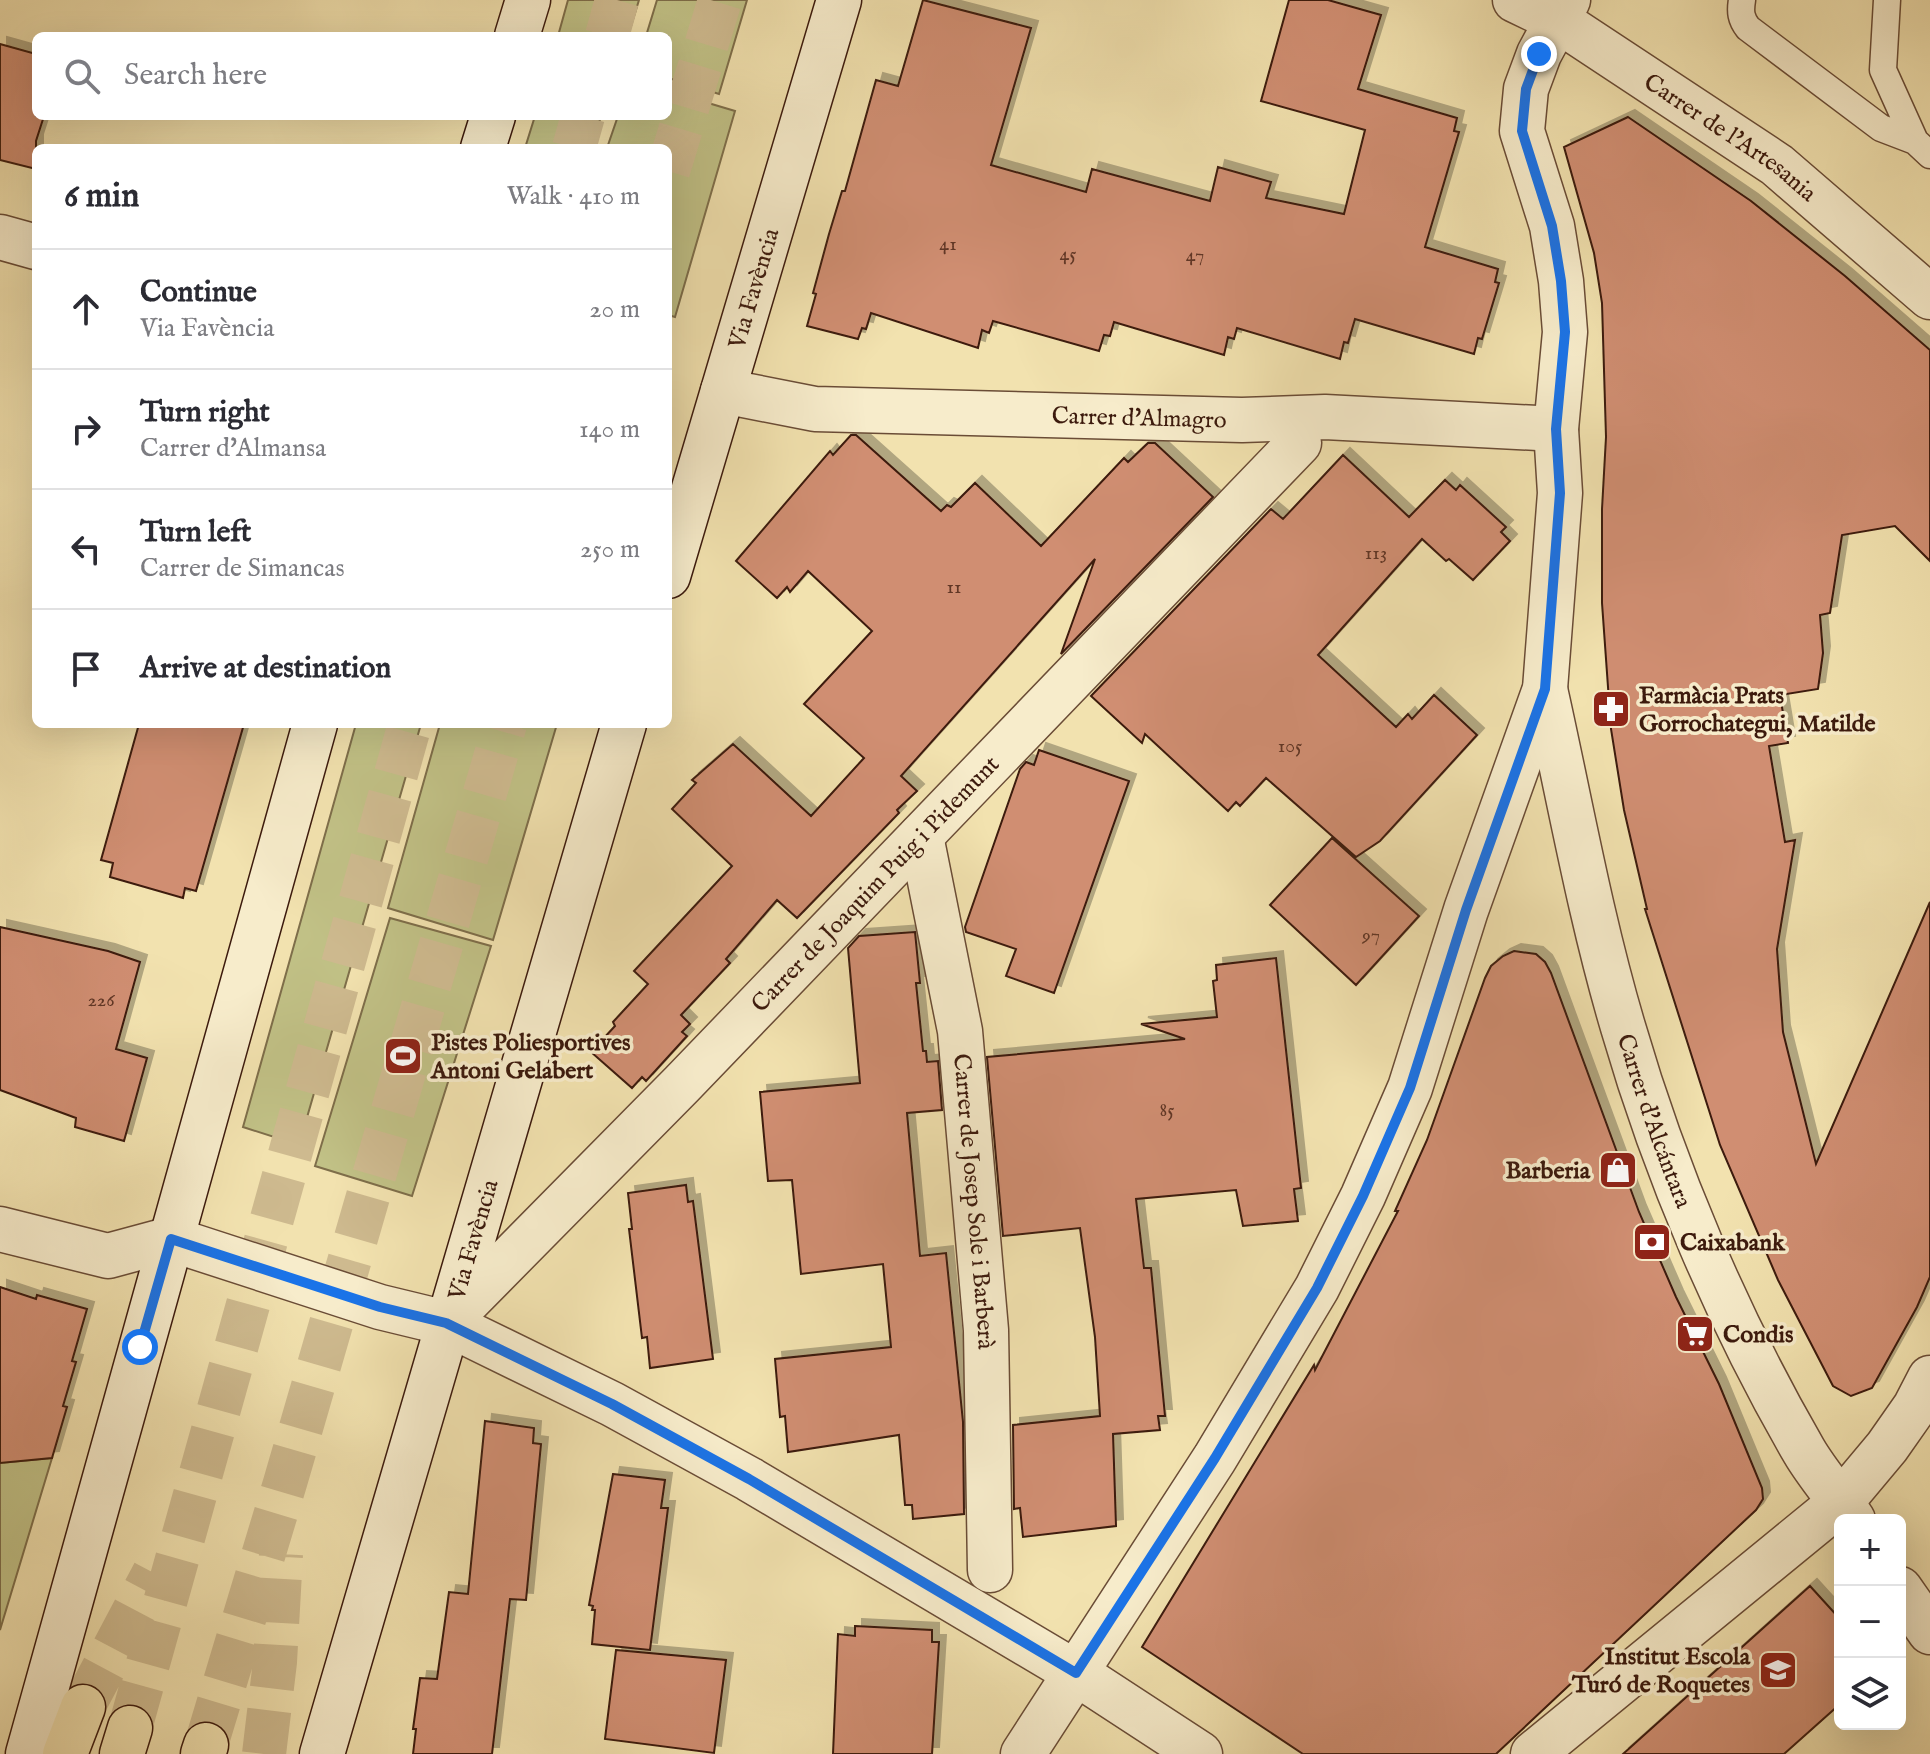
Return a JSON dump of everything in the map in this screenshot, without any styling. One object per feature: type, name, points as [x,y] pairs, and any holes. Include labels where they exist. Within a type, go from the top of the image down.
[{"type":"highway","points":[[65,1754],[83,1707]]},
{"type":"street","points":[[518,32],[528,0]]},
{"type":"street","name":"Via Favència","points":[[672,563],[839,0]]},
{"type":"street","name":"Carrer de l'Artesania","points":[[1515,0],[1563,10],[1777,165],[1930,297]]},
{"type":"street","points":[[1023,1754],[1215,1458],[1317,1288],[1363,1196],[1410,1088],[1466,910],[1545,689],[1560,493],[1556,429],[1565,332],[1552,226],[1522,131],[1526,89],[1539,54],[1563,10]]},
{"type":"street","points":[[484,144],[492,120]]},
{"type":"street","points":[[0,237],[32,246]]},
{"type":"street","name":"Carrer d'Almagro","points":[[723,391],[815,409],[1242,420],[1325,417],[1556,429]]},
{"type":"street","name":"Carrer de Joaquim Puig i Pidemunt","points":[[446,1323],[682,1084],[1299,443]]},
{"type":"street","name":"Carrer d'Alcántara","points":[[1545,689],[1618,1011],[1667,1160],[1776,1401],[1806,1454],[1847,1511]]},
{"type":"street","points":[[28,1754],[314,728]]},
{"type":"street","name":"Via Favència","points":[[322,1754],[623,728]]},
{"type":"street","name":"Carrer de Josep Sole i Barberà","points":[[921,836],[960,1031],[986,1330],[990,1570]]},
{"type":"street","points":[[0,1229],[108,1256],[171,1239],[380,1307],[446,1323],[612,1404],[749,1479],[1076,1673],[1200,1754]]},
{"type":"street","points":[[1533,1754],[1847,1511],[1915,1407],[1930,1378]]},
{"type":"street","points":[[1906,1598],[1930,1632]]},
{"type":"lane","points":[[1742,0],[1743,21],[1748,28],[1881,128],[1922,148]]},
{"type":"lane","points":[[1887,0],[1883,70],[1922,148]]},
{"type":"green space","points":[[568,0],[639,0],[629,32],[559,32]]},
{"type":"green space","points":[[657,0],[747,0],[719,94],[672,79],[672,32],[647,32]]},
{"type":"green space","points":[[672,92],[735,111],[675,317],[672,316],[672,144],[608,144],[617,120],[672,120]]},
{"type":"green space","points":[[534,120],[600,120],[592,144],[526,144]]},
{"type":"green space","points":[[355,728],[420,728],[299,1145],[243,1127]]},
{"type":"green space","points":[[439,728],[556,728],[493,940],[388,908]]},
{"type":"green space","name":"Pistes Poliesportives Antoni Gelabert","points":[[390,918],[491,946],[412,1196],[315,1166]]},
{"type":"green space","points":[[52,1458],[0,1630],[0,1463]]},
{"type":"building","points":[[923,0],[1031,28],[991,165],[1086,192],[1092,169],[1210,201],[1218,167],[1271,182],[1266,198],[1344,214],[1365,130],[1261,101],[1289,0],[1328,0],[1381,15],[1358,89],[1457,118],[1454,131],[1459,132],[1425,247],[1498,269],[1495,282],[1499,283],[1482,339],[1478,338],[1474,354],[1355,319],[1340,359],[1237,328],[1234,339],[1228,337],[1224,355],[1114,322],[1110,336],[1104,335],[1099,351],[993,321],[989,333],[982,330],[978,348],[871,313],[866,329],[862,328],[858,339],[807,326],[829,234],[842,191],[845,191],[876,80],[898,86]]},
{"type":"building","points":[[0,44],[32,53],[32,120],[43,120],[36,144],[32,144],[32,168],[0,160]]},
{"type":"building","points":[[1628,117],[1751,201],[1845,276],[1930,350],[1930,561],[1895,526],[1842,535],[1830,613],[1820,615],[1823,653],[1818,689],[1780,695],[1788,743],[1769,746],[1785,842],[1795,840],[1777,949],[1783,1032],[1816,1164],[1930,902],[1930,1277],[1872,1388],[1851,1396],[1833,1386],[1778,1280],[1720,1145],[1645,909],[1624,810],[1611,729],[1602,603],[1606,437],[1602,303],[1594,253],[1564,147]]},
{"type":"building","points":[[851,435],[856,435],[941,511],[947,505],[951,507],[975,483],[1041,546],[1124,458],[1128,462],[1148,443],[1155,443],[1213,497],[1061,654],[1095,559],[901,776],[917,791],[897,810],[899,813],[797,918],[777,900],[726,959],[730,963],[681,1015],[690,1024],[682,1032],[687,1036],[646,1081],[642,1077],[632,1088],[591,1052],[615,1026],[613,1022],[648,984],[634,971],[732,866],[672,809],[696,783],[692,780],[733,744],[811,816],[864,758],[804,704],[872,631],[808,571],[790,592],[787,587],[777,598],[736,561],[830,451],[833,455]]},
{"type":"building","points":[[1343,455],[1409,517],[1445,480],[1456,490],[1460,485],[1506,527],[1501,532],[1510,541],[1473,580],[1422,539],[1318,655],[1396,727],[1408,714],[1412,719],[1434,695],[1477,735],[1380,841],[1356,857],[1266,778],[1240,806],[1236,802],[1228,811],[1145,734],[1142,743],[1091,696],[1271,509],[1283,519]]},
{"type":"building","points":[[138,728],[243,728],[196,891],[185,888],[183,898],[110,877],[113,863],[101,860]]},
{"type":"building","points":[[1039,750],[1129,781],[1054,993],[1006,976],[1016,949],[966,932],[965,927],[1020,769],[1026,762],[1034,765]]},
{"type":"building","points":[[1332,838],[1419,916],[1356,985],[1270,905]]},
{"type":"building","points":[[0,927],[108,951],[140,962],[116,1049],[147,1058],[124,1141],[75,1127],[76,1118],[0,1090]]},
{"type":"building","points":[[915,932],[920,983],[916,983],[923,1051],[926,1051],[927,1062],[938,1061],[942,1110],[907,1113],[920,1256],[946,1253],[963,1422],[964,1514],[913,1519],[912,1505],[905,1505],[899,1435],[788,1452],[785,1416],[780,1417],[775,1359],[891,1347],[883,1264],[801,1274],[792,1180],[768,1181],[760,1092],[860,1083],[848,948],[859,936]]},
{"type":"building","points":[[1514,951],[1536,954],[1551,973],[1639,1212],[1719,1384],[1762,1488],[1763,1499],[1756,1510],[1496,1754],[1303,1754],[1142,1647],[1314,1365],[1315,1370],[1398,1211],[1395,1211],[1427,1140],[1485,978],[1491,966]]},
{"type":"building","points":[[1276,958],[1301,1188],[1294,1189],[1298,1221],[1243,1226],[1236,1190],[1136,1199],[1144,1268],[1151,1268],[1165,1416],[1158,1416],[1160,1430],[1113,1434],[1116,1526],[1023,1537],[1020,1508],[1014,1509],[1013,1425],[1100,1416],[1095,1337],[1080,1228],[1003,1236],[987,1057],[1185,1039],[1141,1024],[1217,1017],[1213,981],[1217,980],[1216,965]]},
{"type":"building","points":[[686,1185],[688,1202],[693,1201],[713,1359],[650,1368],[647,1337],[642,1338],[629,1229],[632,1229],[628,1193]]},
{"type":"building","points":[[0,1287],[36,1299],[37,1295],[87,1309],[72,1361],[76,1362],[63,1406],[67,1407],[52,1458],[0,1463]]},
{"type":"building","points":[[485,1421],[534,1428],[533,1443],[541,1444],[526,1600],[510,1599],[492,1754],[413,1754],[420,1678],[437,1679],[449,1592],[468,1594]]},
{"type":"building","points":[[613,1474],[665,1480],[661,1508],[668,1508],[650,1650],[592,1644],[595,1610],[589,1605]]},
{"type":"building","name":"Institut Escola Turó de Roquetes","points":[[1810,1586],[1834,1612],[1834,1709],[1784,1754],[1623,1754]]},
{"type":"building","points":[[855,1626],[932,1630],[932,1642],[939,1642],[932,1754],[833,1754],[838,1634],[855,1636]]},
{"type":"building","points":[[616,1650],[726,1660],[714,1753],[605,1739]]},
{"type":"tunnel","points":[[608,32],[617,0]]},
{"type":"tunnel","points":[[672,158],[720,0]]},
{"type":"tunnel","points":[[575,144],[582,120]]},
{"type":"tunnel","points":[[130,1728],[409,728]]},
{"type":"tunnel","points":[[206,1745],[504,728]]},
{"type":"tunnel","points":[[264,1754],[275,1662],[281,1554]]},
{"type":"tunnel","points":[[83,1707],[154,1573]]},
{"type":"place","name":"Farmàcia Prats Gorrochategui, Matilde","points":[[1611,709]]},
{"type":"place","name":"Pistes Poliesportives Antoni Gelabert","points":[[403,1056]]},
{"type":"place","name":"Barberia","points":[[1618,1170]]},
{"type":"place","name":"Caixabank","points":[[1652,1242]]},
{"type":"place","name":"Condis","points":[[1695,1334]]},
{"type":"place","name":"Institut Escola Turó de Roquetes","points":[[1778,1670]]},
{"type":"route","points":[[140,1347],[171,1239],[380,1307],[446,1323],[612,1404],[749,1479],[1076,1673],[1215,1458],[1317,1288],[1363,1196],[1410,1088],[1466,910],[1545,689],[1560,493],[1556,429],[1565,332],[1552,226],[1522,131],[1526,89],[1539,54]]}]
